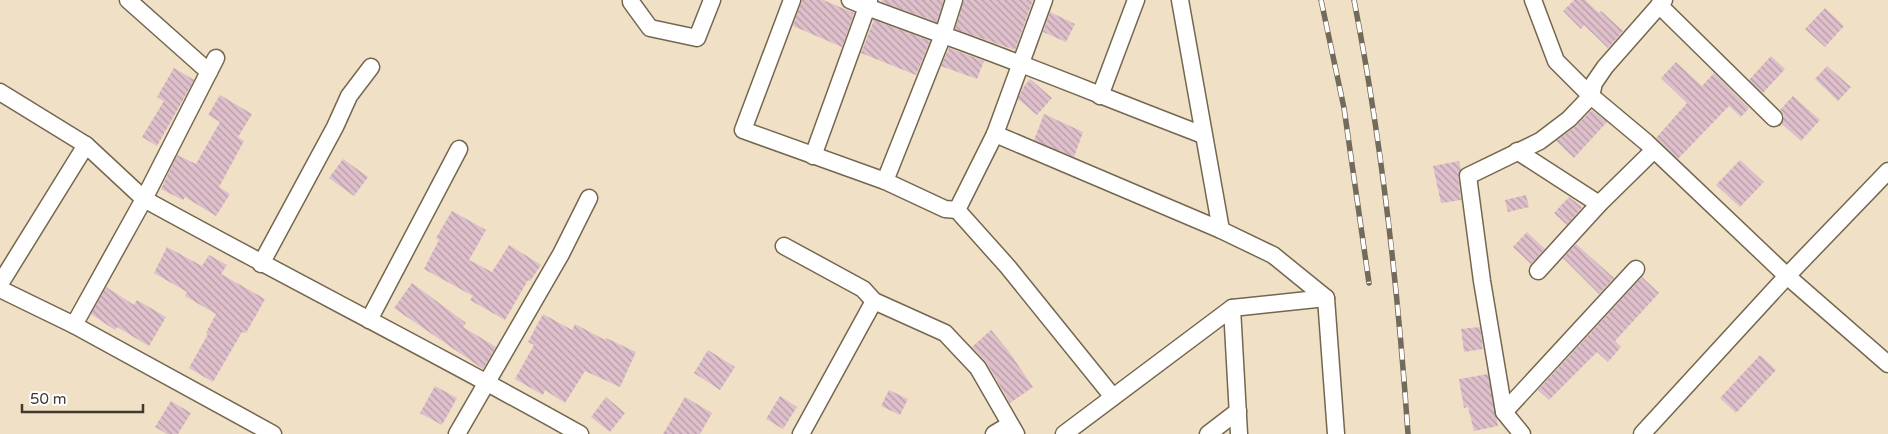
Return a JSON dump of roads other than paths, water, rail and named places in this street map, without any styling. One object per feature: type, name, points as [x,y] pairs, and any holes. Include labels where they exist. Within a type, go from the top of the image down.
[{"type":"street","points":[[74,325],[144,199],[213,65],[128,0]]},
{"type":"street","points":[[632,0],[631,2],[650,28],[697,38],[712,0]]},
{"type":"street","points":[[792,0],[743,130],[885,181],[945,209],[957,210],[1008,268],[1113,397]]},
{"type":"street","points":[[850,0],[868,4],[943,35],[1022,63],[1100,96],[1203,135]]},
{"type":"street","points":[[885,181],[943,35],[954,0]]},
{"type":"street","points":[[957,210],[996,134],[1044,0]]},
{"type":"street","points":[[1100,96],[1136,0]]},
{"type":"street","points":[[1180,0],[1221,230]]},
{"type":"street","points":[[1533,0],[1556,61],[1591,96],[1654,150],[1787,276],[1888,364]]},
{"type":"street","points":[[1522,434],[1504,412],[1482,281],[1468,176],[1554,131],[1591,96],[1594,83],[1605,67],[1661,3],[1774,118]]},
{"type":"street","points":[[814,156],[868,4]]},
{"type":"street","points":[[261,264],[335,127],[349,96],[370,67]]},
{"type":"street","points":[[0,92],[86,145],[144,199],[261,264],[487,381],[580,434]]},
{"type":"street","points":[[996,134],[1221,230],[1273,256],[1326,298],[1336,434]]},
{"type":"street","points":[[86,145],[4,284],[74,325],[272,434]]},
{"type":"street","points":[[369,320],[459,149]]},
{"type":"street","points":[[1538,271],[1599,204],[1654,150]]},
{"type":"street","points":[[1517,151],[1599,204]]},
{"type":"street","points":[[1642,434],[1787,276],[1888,170]]},
{"type":"street","points":[[458,434],[561,254],[589,198]]},
{"type":"street","points":[[784,246],[863,289],[874,301],[945,333],[978,368],[1012,429],[994,434]]},
{"type":"street","points":[[1504,412],[1636,269]]},
{"type":"street","points":[[1064,434],[1232,308],[1326,298]]},
{"type":"street","points":[[801,434],[874,301]]},
{"type":"street","points":[[1232,308],[1239,434]]},
{"type":"street","points":[[1208,434],[1238,412]]},
{"type":"railway","points":[[1321,0],[1344,108],[1369,283]]},
{"type":"railway","points":[[1354,0],[1373,108],[1388,216],[1408,434]]}]
